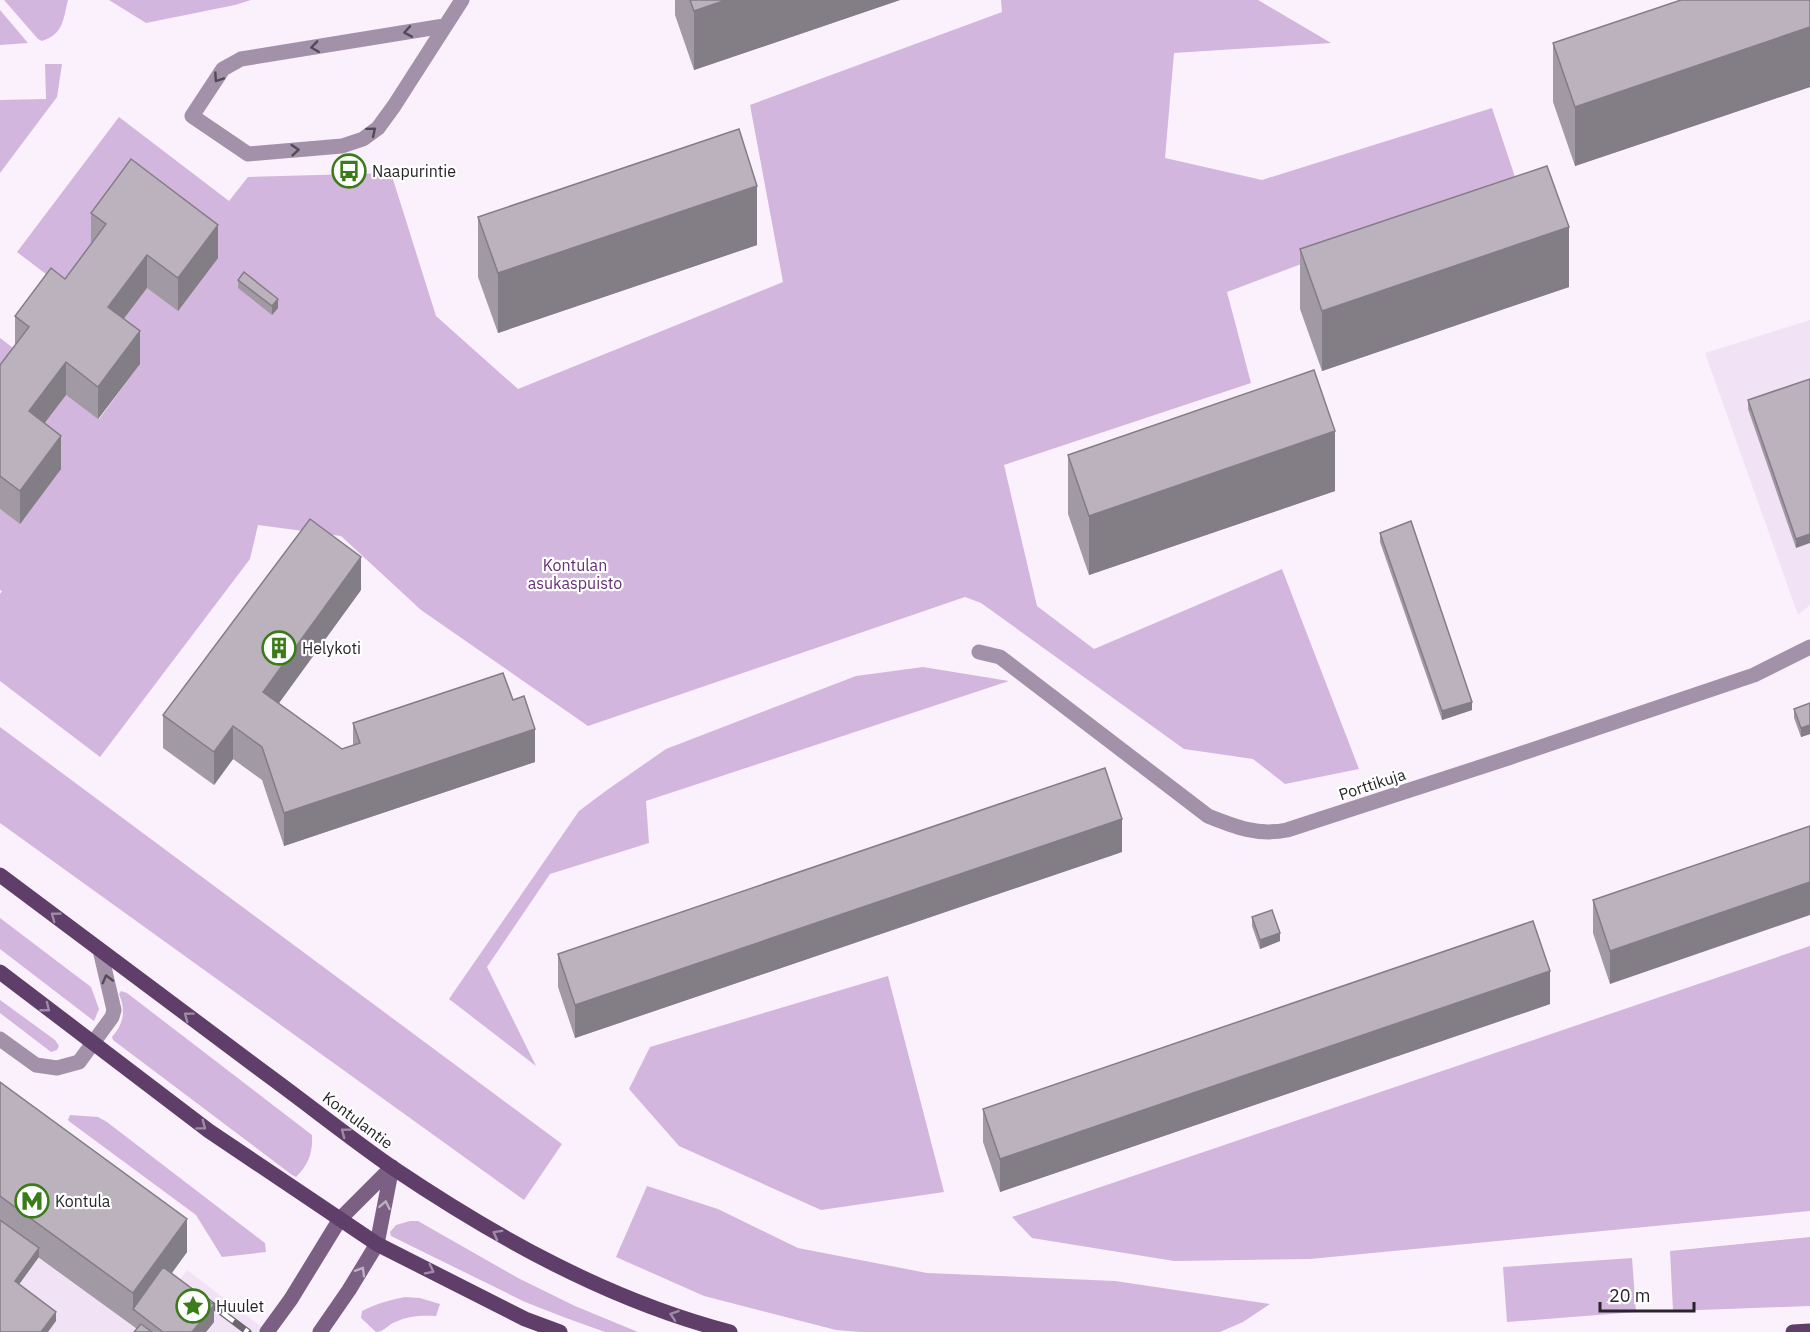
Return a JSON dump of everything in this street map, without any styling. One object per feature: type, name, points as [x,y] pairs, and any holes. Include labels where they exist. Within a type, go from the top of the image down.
[{"type":"main road","name":"Kontulantie","points":[[3,880],[392,1167],[481,1224],[556,1266],[622,1297],[699,1324],[730,1332]]},
{"type":"main road","points":[[0,972],[208,1131],[378,1244],[525,1319],[560,1332]]},
{"type":"main road","points":[[267,1332],[291,1299],[340,1219],[392,1167]]},
{"type":"main road","points":[[320,1332],[378,1244],[392,1167]]},
{"type":"main road","points":[[1792,1332],[1810,1331]]},
{"type":"street","points":[[444,26],[241,58],[224,69],[192,116],[248,154],[342,146],[363,139],[378,128],[394,106],[462,0]]},
{"type":"street","name":"Porttikuja","points":[[979,652],[1000,657],[1208,816],[1241,829],[1269,832],[1287,830],[1343,812],[1744,678],[1810,647]]},
{"type":"street","points":[[0,1038],[36,1065],[57,1068],[79,1062],[112,1017],[114,1010],[100,950]]},
{"type":"shaded area","points":[[1810,320],[1810,605],[1798,615],[1705,353]]},
{"type":"shaded area","points":[[0,1228],[39,1257],[140,1332],[0,1332]]},
{"type":"shaded area","points":[[187,1270],[268,1332],[141,1332]]},
{"type":"green space","points":[[4,0],[68,0],[59,30],[42,41]]},
{"type":"green space","points":[[109,0],[251,0],[146,23]]},
{"type":"green space","name":"Kontulan asukaspuisto","points":[[1001,0],[1258,0],[1331,43],[1174,53],[1165,158],[1262,180],[1492,108],[1517,183],[1227,292],[1251,383],[1004,465],[1037,606],[1094,649],[1282,569],[1359,769],[1285,784],[1253,759],[1184,749],[981,603],[965,597],[588,726],[421,610],[341,536],[258,525],[250,559],[100,757],[0,681],[0,594],[2,591],[0,590],[0,509],[20,523],[29,444],[66,395],[99,419],[140,364],[108,340],[147,288],[218,258],[76,297],[17,252],[119,117],[229,201],[248,177],[391,173],[436,316],[518,389],[783,282],[750,105],[1002,12]]},
{"type":"green space","points":[[0,10],[28,43],[0,45]]},
{"type":"green space","points":[[45,64],[62,64],[57,97],[0,173],[0,100],[46,99]]},
{"type":"green space","points":[[0,338],[29,360],[0,398]]},
{"type":"green space","points":[[923,667],[1009,681],[646,801],[649,843],[550,874],[487,967],[536,1066],[449,999],[579,811],[607,790],[666,749],[856,676]]},
{"type":"green space","points":[[0,727],[562,1144],[524,1200],[0,823]]},
{"type":"green space","points":[[0,918],[91,987],[99,1009],[94,1021],[0,949]]},
{"type":"green space","points":[[1810,946],[1810,1211],[1310,1259],[1174,1261],[1032,1238],[1012,1217]]},
{"type":"green space","points":[[888,976],[944,1192],[821,1210],[679,1146],[629,1089],[650,1047]]},
{"type":"green space","points":[[121,991],[127,993],[312,1135],[309,1158],[296,1177],[113,1040],[112,1037],[123,1017],[123,1006],[119,994]]},
{"type":"green space","points":[[0,1000],[55,1040],[59,1046],[57,1050],[51,1052],[0,1013]]},
{"type":"green space","points":[[70,1115],[98,1117],[107,1122],[265,1243],[266,1252],[222,1257],[196,1215],[70,1122],[68,1120]]},
{"type":"green space","points":[[647,1186],[718,1209],[798,1248],[927,1273],[1115,1281],[1270,1304],[1243,1322],[1220,1332],[860,1332],[836,1330],[704,1296],[616,1257]]},
{"type":"green space","points":[[418,1221],[518,1278],[575,1306],[638,1332],[605,1332],[566,1318],[525,1302],[391,1236],[390,1232],[396,1225]]},
{"type":"green space","points":[[1810,1237],[1810,1306],[1673,1311],[1670,1251]]},
{"type":"green space","points":[[1632,1258],[1636,1312],[1507,1322],[1503,1267]]},
{"type":"green space","points":[[405,1297],[420,1298],[440,1304],[436,1316],[404,1319],[376,1332],[361,1318],[362,1311],[383,1302]]},
{"type":"building","points":[[690,0],[726,0],[694,11]]},
{"type":"building","points":[[1681,0],[1810,0],[1810,27],[1575,107],[1553,43]]},
{"type":"building","points":[[739,129],[757,186],[498,273],[478,217]]},
{"type":"building","points":[[131,159],[218,225],[178,278],[147,255],[108,307],[140,331],[98,387],[66,362],[29,411],[61,436],[20,491],[0,476],[0,365],[29,327],[15,316],[51,268],[65,279],[106,224],[91,213]]},
{"type":"building","points":[[1547,166],[1569,227],[1322,311],[1300,249]]},
{"type":"building","points":[[244,272],[278,299],[272,306],[238,280]]},
{"type":"building","points":[[1314,370],[1335,431],[1089,516],[1068,455]]},
{"type":"building","points":[[1810,379],[1810,534],[1796,539],[1748,400]]},
{"type":"building","points":[[310,519],[361,557],[263,692],[342,749],[360,743],[353,723],[503,673],[513,700],[524,696],[535,729],[284,813],[262,747],[233,726],[214,752],[163,715]]},
{"type":"building","points":[[1411,521],[1472,702],[1442,711],[1380,533]]},
{"type":"building","points":[[1810,703],[1810,725],[1801,728],[1794,709]]},
{"type":"building","points":[[1105,768],[1122,819],[575,1005],[558,954]]},
{"type":"building","points":[[1810,826],[1810,882],[1610,951],[1593,900]]},
{"type":"building","points":[[1272,910],[1280,933],[1260,940],[1252,917]]},
{"type":"building","points":[[1533,921],[1550,971],[1000,1159],[983,1109]]},
{"type":"building","points":[[0,1082],[187,1219],[133,1293],[0,1196]]},
{"type":"building","points":[[0,1220],[39,1248],[15,1281],[56,1312],[41,1332],[0,1332]]},
{"type":"building","points":[[163,1267],[214,1305],[192,1332],[163,1332],[133,1309]]},
{"type":"building","points":[[141,1324],[152,1332],[134,1332]]},
{"type":"railway","points":[[200,1296],[248,1332]]},
{"type":"place","name":"Naapurintie","points":[[349,171]]},
{"type":"place","name":"Helykoti","points":[[279,648]]},
{"type":"place","name":"Kontula","points":[[32,1201]]},
{"type":"place","name":"Huulet","points":[[193,1306]]}]
